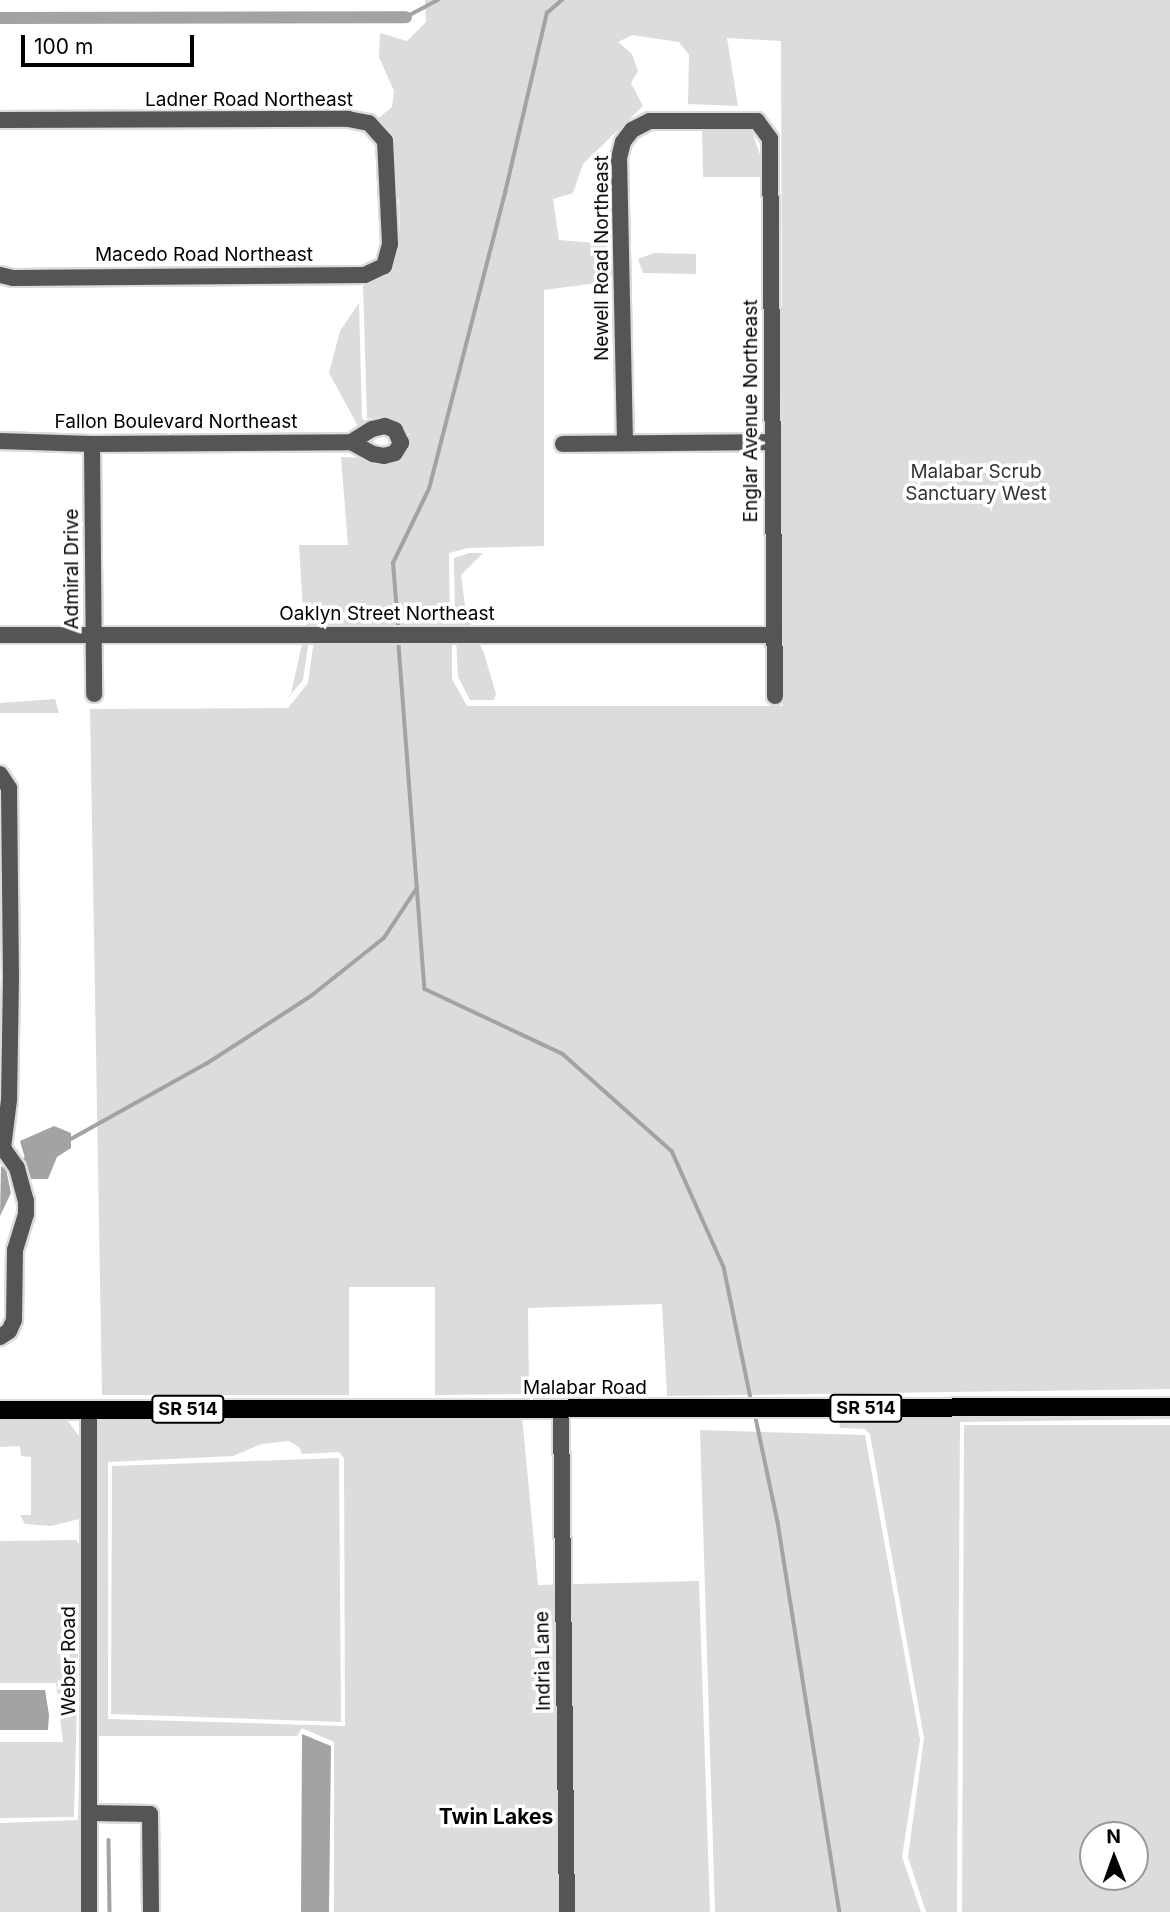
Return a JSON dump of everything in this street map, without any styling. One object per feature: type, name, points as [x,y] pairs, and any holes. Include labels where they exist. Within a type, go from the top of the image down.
[{"type":"main road","name":"Malabar Road","points":[[0,1410],[1170,1407]]},
{"type":"street","name":"Newell Road Northeast","points":[[625,443],[619,159],[623,142],[639,125],[667,119],[749,119],[764,127]]},
{"type":"street","name":"Ladner Road Northeast","points":[[0,120],[348,120],[369,123],[385,141],[390,244]]},
{"type":"street","name":"Englar Avenue Northeast","points":[[764,127],[770,139],[775,696]]},
{"type":"street","name":"Macedo Road Northeast","points":[[0,275],[13,278],[365,275],[384,266],[390,244]]},
{"type":"street","name":"Fallon Boulevard Northeast","points":[[0,441],[92,444],[351,442]]},
{"type":"street","points":[[563,444],[773,442]]},
{"type":"street","name":"Admiral Drive","points":[[92,444],[94,694]]},
{"type":"street","name":"Oaklyn Street Northeast","points":[[0,635],[774,635]]},
{"type":"street","points":[[0,774],[9,788],[9,1100],[3,1148],[13,1164],[26,1201],[26,1214],[15,1250],[14,1320],[9,1331],[0,1337]]},
{"type":"street","name":"Weber Road","points":[[89,1410],[89,1912]]},
{"type":"street","name":"Indria Lane","points":[[561,1410],[568,1912]]},
{"type":"street","points":[[90,1813],[150,1814],[151,1912]]},
{"type":"green space","name":"Malabar Scrub Sanctuary West","points":[[425,0],[1170,0],[1170,1389],[667,1396],[662,1304],[528,1308],[529,1394],[435,1395],[435,1287],[349,1287],[349,1395],[102,1395],[90,709],[288,708],[308,683],[314,640],[452,644],[452,679],[467,706],[783,706],[781,41],[727,38],[738,106],[688,104],[689,55],[679,42],[632,35],[618,42],[632,54],[638,71],[631,83],[643,106],[583,164],[573,193],[553,199],[559,240],[606,244],[612,281],[544,290],[544,546],[468,548],[449,553],[450,616],[303,612],[299,545],[348,545],[341,457],[395,459],[406,453],[410,435],[395,419],[367,418],[363,286],[390,269],[400,242],[399,199],[395,198],[376,120],[392,107],[394,91],[379,57],[380,33],[407,41],[426,22]]},
{"type":"green space","points":[[740,125],[752,131],[760,155],[762,177],[703,177],[702,126]]},
{"type":"green space","points":[[654,253],[696,254],[696,274],[643,273],[638,259]]},
{"type":"green space","points":[[359,303],[362,418],[367,424],[359,428],[329,373],[340,331]]},
{"type":"green space","points":[[469,553],[483,553],[461,575],[466,614],[484,653],[496,694],[494,700],[470,700],[458,677],[456,640],[309,639],[303,680],[284,702],[291,693],[308,618],[451,621],[455,616],[454,558]]},
{"type":"green space","points":[[55,699],[59,713],[0,713],[0,703]]},
{"type":"green space","points":[[1170,1414],[1170,1419],[960,1422],[957,1912],[926,1912],[908,1857],[924,1738],[870,1434],[865,1429],[840,1428],[838,1415]]},
{"type":"green space","points":[[95,1416],[522,1416],[538,1585],[699,1581],[710,1912],[334,1912],[334,1742],[302,1728],[297,1736],[96,1736]],"holes":[[[289,1441],[299,1447],[302,1454],[339,1452],[344,1458],[345,1726],[108,1719],[108,1462],[233,1456],[261,1444]]]},
{"type":"green space","points":[[49,1418],[68,1421],[80,1438],[79,1519],[51,1526],[25,1524],[20,1515],[31,1515],[31,1457],[21,1456],[20,1446],[0,1447],[0,1419]]},
{"type":"green space","points":[[964,1425],[1170,1425],[1170,1912],[962,1912]]},
{"type":"green space","points":[[700,1430],[865,1435],[920,1740],[902,1857],[921,1912],[715,1912]]},
{"type":"green space","points":[[339,1458],[341,1722],[111,1714],[112,1466]]},
{"type":"green space","points":[[76,1540],[81,1547],[74,1817],[0,1818],[0,1742],[63,1742],[56,1683],[0,1683],[0,1541]]},
{"type":"green space","points":[[80,1747],[82,1912],[0,1912],[0,1823],[78,1820]]},
{"type":"shaded area","points":[[54,1126],[71,1133],[71,1148],[57,1157],[48,1179],[31,1179],[20,1141]]},
{"type":"shaded area","points":[[1,1166],[6,1169],[11,1193],[0,1216]]},
{"type":"shaded area","points":[[0,1690],[45,1690],[49,1715],[48,1730],[0,1730]]},
{"type":"shaded area","points":[[302,1734],[331,1746],[329,1912],[301,1912]]},
{"type":"waterway","points":[[406,17],[438,0]]},
{"type":"waterway","points":[[398,626],[393,563],[429,489],[505,193],[547,13],[562,0]]},
{"type":"waterway","points":[[0,18],[406,17]]},
{"type":"waterway","points":[[399,645],[425,989],[563,1054],[672,1151],[724,1267],[751,1398]]},
{"type":"waterway","points":[[71,1139],[206,1064],[311,996],[384,938],[417,888]]},
{"type":"waterway","points":[[18,1163],[28,1158]]},
{"type":"waterway","points":[[756,1418],[778,1522],[840,1912]]},
{"type":"waterway","points":[[109,1840],[110,1912]]},
{"type":"district","name":"Twin Lakes","points":[[496,1817]]}]
